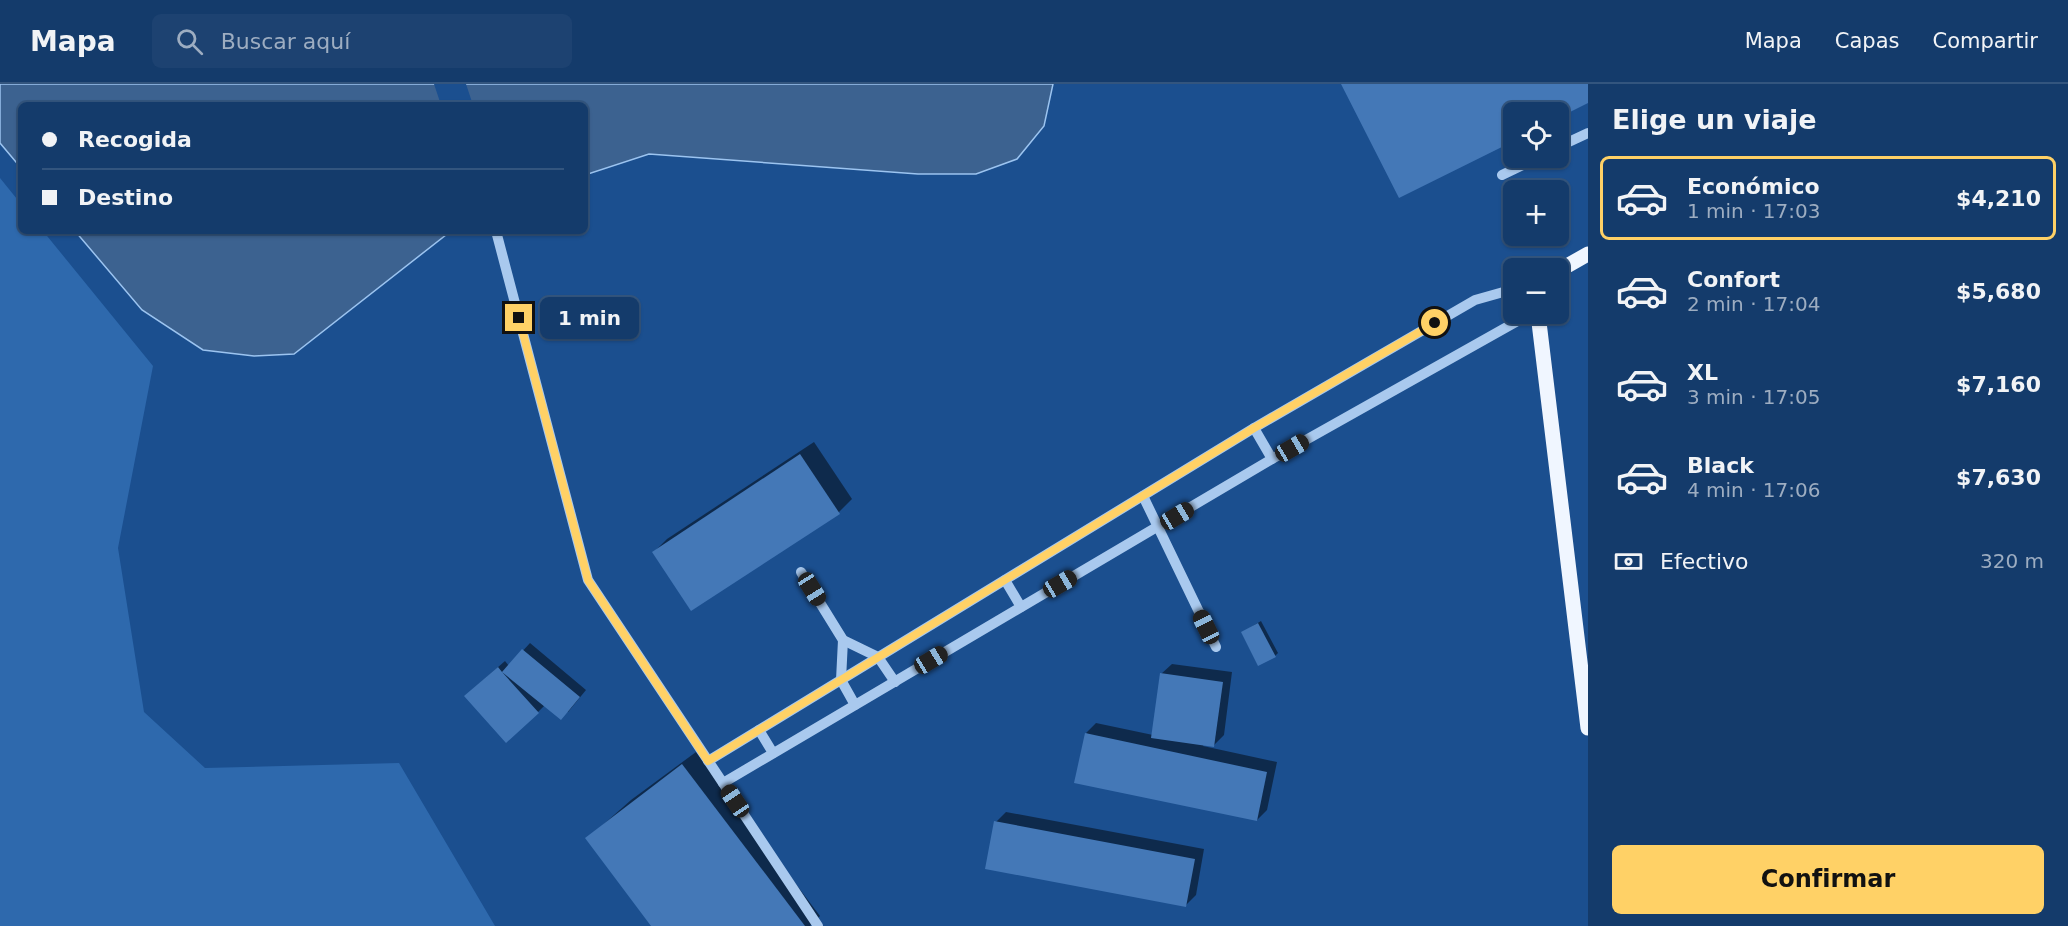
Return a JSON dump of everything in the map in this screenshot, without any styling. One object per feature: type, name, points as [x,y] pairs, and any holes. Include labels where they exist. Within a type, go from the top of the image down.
[{"type":"main road","points":[[1569,265],[1588,255]]},
{"type":"main road","points":[[1539,324],[1588,728]]},
{"type":"lane","points":[[1569,142],[1588,133]]},
{"type":"lane","points":[[1502,175],[1516,168]]},
{"type":"lane","points":[[497,234],[588,580],[818,926]]},
{"type":"lane","points":[[708,761],[1254,428],[1475,300],[1503,292]]},
{"type":"lane","points":[[723,783],[1272,459],[1512,324]]},
{"type":"lane","points":[[1254,428],[1272,459]]},
{"type":"lane","points":[[1143,496],[1216,647]]},
{"type":"lane","points":[[801,572],[843,640],[878,657],[895,682]]},
{"type":"lane","points":[[1005,580],[1022,607]]},
{"type":"lane","points":[[843,640],[841,680],[855,705]]},
{"type":"lane","points":[[759,730],[773,753]]},
{"type":"shaded area","points":[[0,84],[1053,84],[1044,126],[1017,159],[976,174],[918,174],[649,154],[588,174],[588,102],[18,102],[18,164],[0,143]]},
{"type":"shaded area","points":[[0,178],[18,200],[18,234],[45,234],[153,366],[118,548],[144,712],[205,768],[399,763],[495,926],[0,926]]},
{"type":"shaded area","points":[[78,234],[447,234],[294,354],[254,356],[203,350],[142,310]]},
{"type":"pier","points":[[434,84],[466,84],[472,102],[440,102]]},
{"type":"building","points":[[1341,84],[1588,84],[1588,103],[1569,112],[1569,102],[1503,102],[1503,146],[1399,198]]},
{"type":"building","points":[[800,454],[840,514],[691,611],[652,552]]},
{"type":"building","points":[[1258,623],[1276,657],[1258,666],[1241,632]]},
{"type":"building","points":[[522,649],[580,697],[561,720],[502,672]]},
{"type":"building","points":[[498,667],[539,713],[506,743],[464,696]]},
{"type":"building","points":[[1160,673],[1223,682],[1214,747],[1151,738]]},
{"type":"building","points":[[1085,733],[1267,772],[1257,821],[1074,783]]},
{"type":"building","points":[[682,764],[805,926],[651,926],[585,838]]},
{"type":"building","points":[[994,821],[1195,859],[1186,907],[985,869]]},
{"type":"route","points":[[519,318],[588,580],[708,761],[1254,428],[1435,323]]}]
